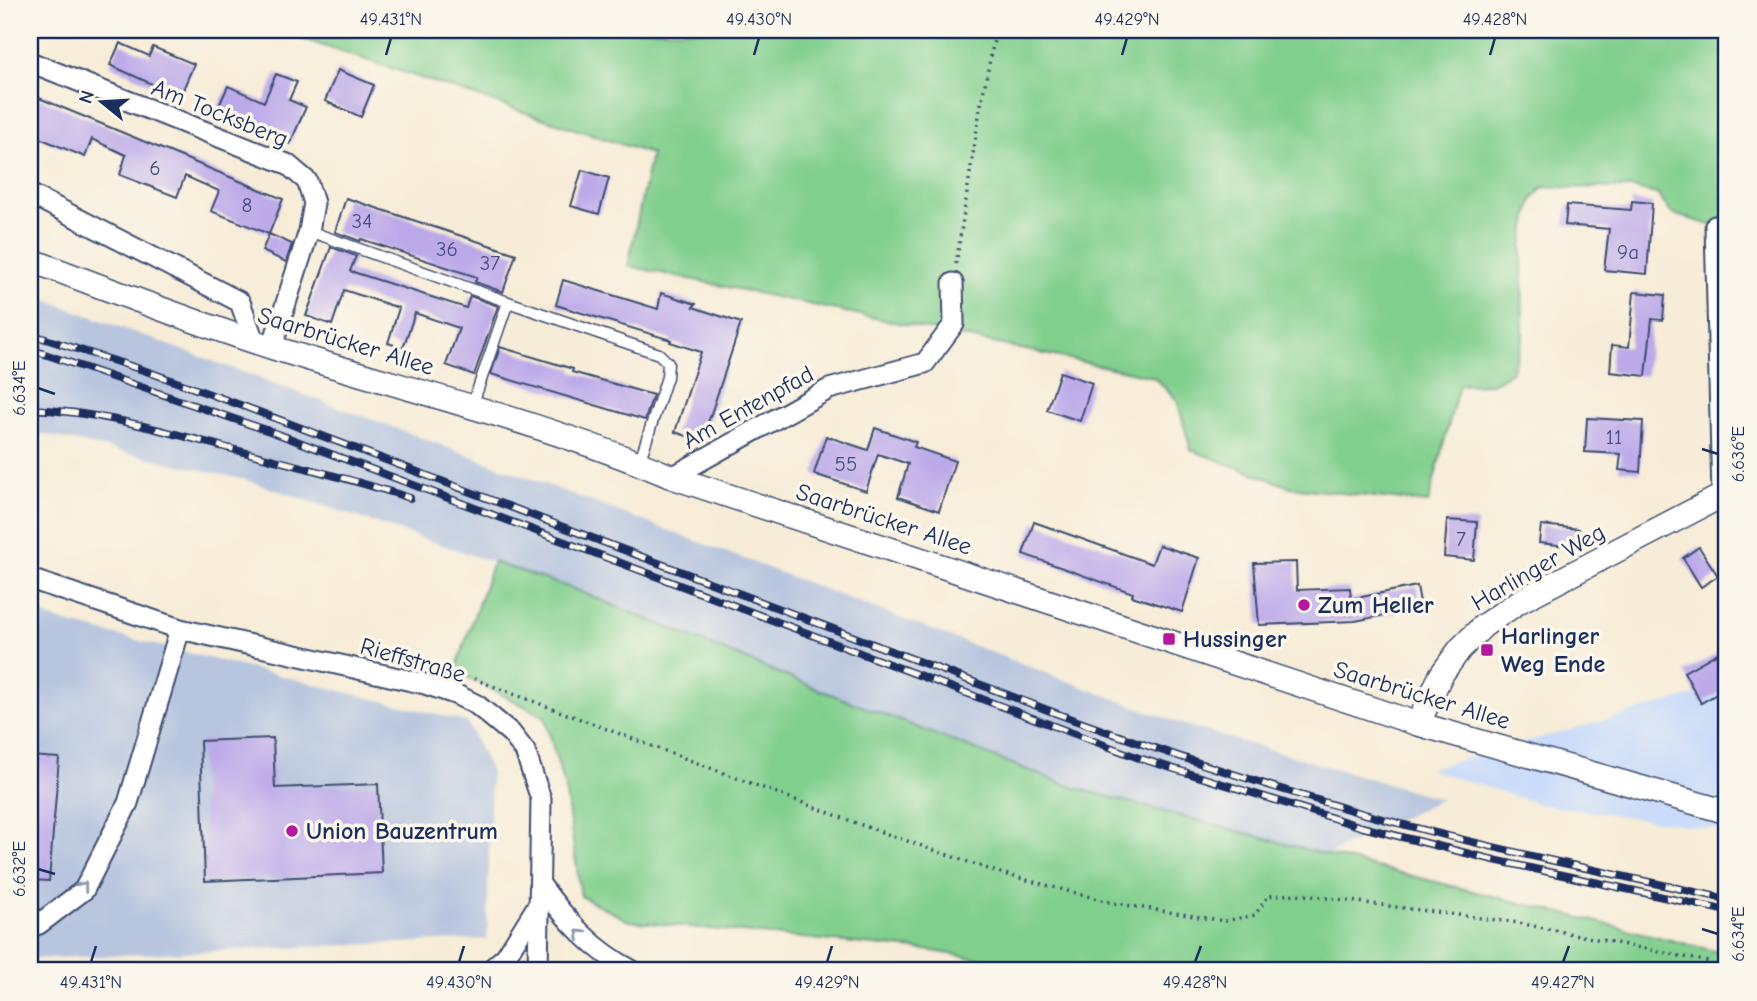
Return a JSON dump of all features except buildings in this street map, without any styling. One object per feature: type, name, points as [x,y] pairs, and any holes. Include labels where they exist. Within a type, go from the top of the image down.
[{"type":"street","name":"Am Tocksberg","points":[[30,62],[287,164],[307,181],[314,203],[309,231],[263,344]]},
{"type":"street","points":[[30,194],[240,302],[263,344]]},
{"type":"street","name":"Harlinger Weg","points":[[1418,724],[1441,675],[1460,649],[1483,626],[1520,601],[1725,495],[1715,226]]},
{"type":"street","name":"Saarbrücker Allee","points":[[30,260],[263,344],[472,407],[639,463],[672,477],[1418,724],[1727,812]]},
{"type":"street","name":"Am Entenpfad","points":[[672,477],[829,389],[925,363],[954,324],[953,283]]},
{"type":"street","name":"Rieffstraße","points":[[30,579],[180,629],[425,684],[455,694],[477,705],[494,718],[511,733],[524,751],[541,799],[538,971]]},
{"type":"street","points":[[30,927],[39,924],[84,890],[128,803],[180,629]]},
{"type":"street","points":[[489,971],[506,956],[540,893],[586,939],[633,971]]},
{"type":"lane","points":[[309,231],[659,354],[668,363],[667,377],[639,463]]},
{"type":"lane","points":[[472,407],[508,302]]},
{"type":"path","points":[[953,283],[980,109],[996,30]]},
{"type":"path","points":[[455,694],[470,677],[932,850],[997,872],[1113,902],[1225,921],[1255,915],[1268,896],[1297,894],[1519,923],[1709,962]]},
{"type":"shaded area","points":[[30,294],[463,453],[1184,725],[1441,799],[1327,855],[1072,787],[820,690],[574,589],[246,480],[30,431]]},
{"type":"shaded area","points":[[30,610],[63,622],[467,722],[491,772],[487,939],[30,959]]},
{"type":"shaded area","points":[[1727,686],[1727,831],[1539,804],[1428,769]]},
{"type":"green space","points":[[275,30],[1727,30],[1727,226],[1715,226],[1672,214],[1657,194],[1632,188],[1543,187],[1532,200],[1522,246],[1523,339],[1511,372],[1492,384],[1459,385],[1428,503],[1290,487],[1191,450],[1177,400],[1154,377],[628,266],[651,154]]},
{"type":"green space","points":[[493,562],[574,589],[820,690],[1072,787],[1327,855],[1727,954],[1727,971],[1053,971],[926,950],[629,921],[581,896],[565,788],[544,716],[455,671]]},
{"type":"railway","points":[[30,334],[243,406],[1074,720],[1181,757],[1361,813],[1452,837],[1727,899]]},
{"type":"railway","points":[[30,349],[278,434],[1139,758],[1362,827],[1494,860],[1727,911]]},
{"type":"railway","points":[[30,409],[79,413],[152,428],[341,477],[410,498]]},
{"type":"place","name":"Zum Heller","points":[[1304,605]]},
{"type":"place","name":"Hussinger","points":[[1169,639]]},
{"type":"place","name":"Harlinger Weg Ende","points":[[1487,650]]},
{"type":"place","name":"Union Bauzentrum","points":[[292,831]]}]
